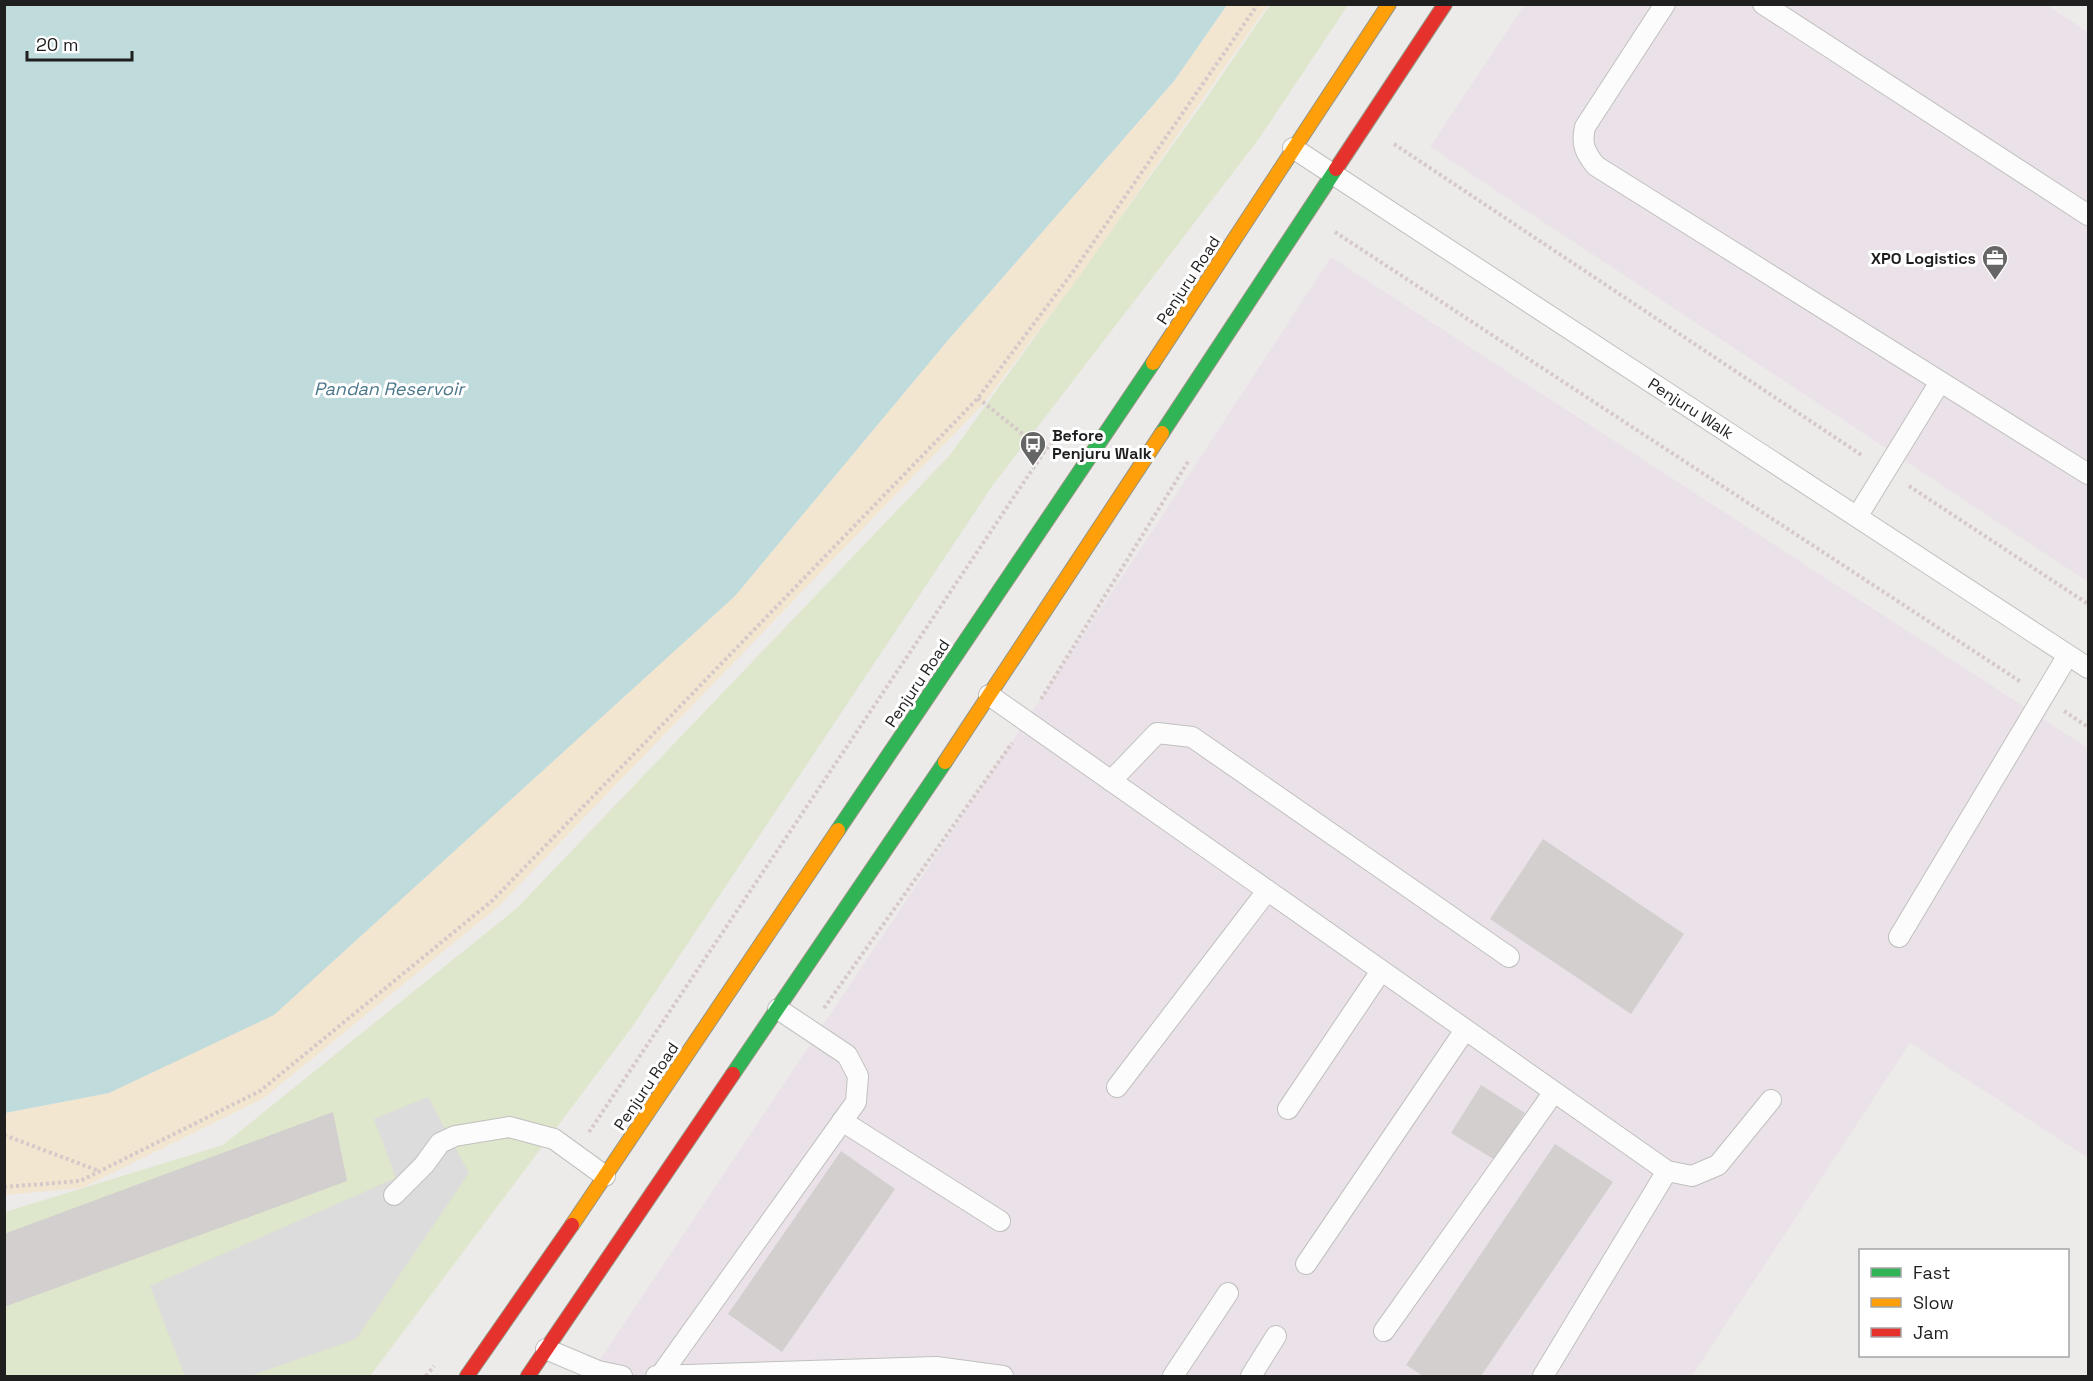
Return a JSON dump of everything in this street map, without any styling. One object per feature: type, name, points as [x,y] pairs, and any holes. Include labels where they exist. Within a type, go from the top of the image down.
[{"type":"main road","name":"Penjuru Road","points":[[467,1377],[1154,362],[1389,4]]},
{"type":"main road","points":[[528,1377],[891,844],[1445,4]]},
{"type":"lane","points":[[1665,4],[1586,127],[1583,137],[1584,152],[1596,166],[2088,474]]},
{"type":"lane","points":[[1763,4],[2088,215]]},
{"type":"lane","name":"Penjuru Walk","points":[[1293,148],[2088,668]]},
{"type":"lane","points":[[1857,517],[1940,382]]},
{"type":"lane","points":[[1899,937],[2068,655]]},
{"type":"lane","points":[[989,695],[1667,1171],[1692,1176],[1718,1165],[1771,1100]]},
{"type":"lane","points":[[1111,781],[1157,733],[1192,737],[1509,957]]},
{"type":"lane","points":[[1117,1087],[1267,891]]},
{"type":"lane","points":[[1288,1109],[1381,971]]},
{"type":"lane","points":[[658,1376],[856,1102],[858,1076],[847,1056],[778,1009]]},
{"type":"lane","points":[[1306,1264],[1465,1030]]},
{"type":"lane","points":[[1384,1331],[1554,1092]]},
{"type":"lane","points":[[842,1121],[1000,1221]]},
{"type":"lane","points":[[394,1195],[424,1165],[440,1143],[455,1137],[509,1127],[554,1139],[605,1176]]},
{"type":"lane","points":[[1543,1376],[1667,1171]]},
{"type":"lane","points":[[1173,1377],[1228,1293]]},
{"type":"lane","points":[[1251,1377],[1276,1336]]},
{"type":"lane","points":[[546,1349],[598,1371],[622,1377]]},
{"type":"lane","points":[[658,1376],[936,1366],[998,1376]]},
{"type":"path","points":[[4,1187],[80,1181],[260,1091],[493,900],[978,398],[1075,269],[1258,4]]},
{"type":"path","points":[[1389,141],[2088,604]]},
{"type":"path","points":[[1329,228],[2088,727]]},
{"type":"path","points":[[978,398],[1044,452],[1071,485]]},
{"type":"path","points":[[575,1154],[1044,452]]},
{"type":"path","points":[[4,1135],[99,1172]]},
{"type":"path","points":[[426,1377],[439,1357]]},
{"type":"shaded area","points":[[1524,5],[2047,5],[2088,32],[2088,582],[1430,147]]},
{"type":"shaded area","points":[[1331,257],[2088,748],[2088,1158],[1910,1043],[1692,1376],[589,1376],[1143,545]]},
{"type":"shaded area","points":[[428,1097],[469,1173],[356,1339],[250,1376],[185,1376],[150,1286],[396,1178],[374,1119]]},
{"type":"green space","points":[[1270,5],[1348,5],[1258,140],[993,485],[632,1027],[370,1376],[5,1376],[5,1212],[223,1145],[517,908],[950,455],[1203,103]]},
{"type":"sand","points":[[1227,5],[1268,5],[1081,274],[984,403],[499,906],[264,1098],[82,1188],[5,1195],[5,1113],[109,1093],[735,596],[949,339],[1174,81]]},
{"type":"water","name":"Pandan Reservoir","points":[[5,4],[1227,5],[1174,81],[949,339],[735,596],[274,1015],[109,1093],[5,1113]]},
{"type":"building","points":[[1543,839],[1684,934],[1631,1014],[1490,919]]},
{"type":"building","points":[[1481,1085],[1525,1113],[1495,1160],[1451,1133]]},
{"type":"building","points":[[333,1112],[347,1181],[4,1307],[4,1234]]},
{"type":"building","points":[[1555,1144],[1613,1182],[1481,1376],[1423,1376],[1406,1365]]},
{"type":"building","points":[[841,1151],[895,1189],[782,1352],[728,1314]]},
{"type":"traffic: fast","points":[[1162,433],[1336,169]]},
{"type":"traffic: fast","points":[[838,830],[1153,363]]},
{"type":"traffic: fast","points":[[733,1074],[945,762]]},
{"type":"traffic: slow","points":[[1153,363],[1389,4]]},
{"type":"traffic: slow","points":[[945,762],[1162,433]]},
{"type":"traffic: slow","points":[[572,1225],[838,830]]},
{"type":"traffic: jam","points":[[1336,169],[1445,4]]},
{"type":"traffic: jam","points":[[528,1376],[733,1074]]},
{"type":"traffic: jam","points":[[467,1376],[572,1225]]},
{"type":"place","name":"XPO Logistics","points":[[1995,281]]},
{"type":"place","name":"Before Penjuru Walk","points":[[1033,467]]}]
